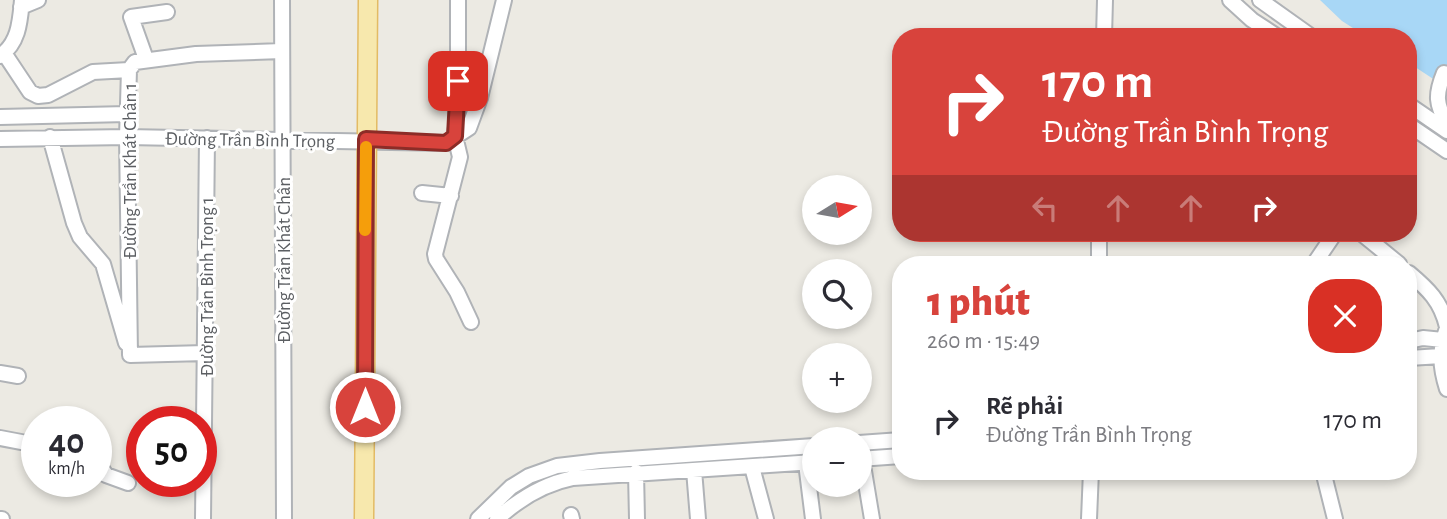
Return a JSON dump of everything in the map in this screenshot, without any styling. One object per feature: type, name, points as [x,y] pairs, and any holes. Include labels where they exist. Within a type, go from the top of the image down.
[{"type":"main road","points":[[364,519],[368,0]]},
{"type":"street","points":[[38,0],[21,4],[13,43],[2,55],[30,92],[38,96],[48,95],[93,72],[130,70]]},
{"type":"street","name":"Đường Trần Khát Chân","points":[[282,0],[284,519]]},
{"type":"street","points":[[458,0],[458,108],[455,136],[460,157],[437,242],[436,259],[471,321]]},
{"type":"street","points":[[455,136],[469,128],[480,98],[504,0]]},
{"type":"street","points":[[1104,28],[1105,0]]},
{"type":"street","points":[[1230,0],[1266,28]]},
{"type":"street","points":[[1253,0],[1276,28]]},
{"type":"street","points":[[1260,0],[1299,28]]},
{"type":"street","points":[[146,60],[131,17],[167,12]]},
{"type":"street","name":"Đường Trần Khát Chân 1","points":[[130,355],[127,114],[130,70],[135,62],[146,60],[196,54],[282,51]]},
{"type":"street","points":[[1444,73],[1436,94],[1437,106],[1447,124]]},
{"type":"street","points":[[1417,111],[1447,131]]},
{"type":"street","points":[[0,117],[127,114]]},
{"type":"street","points":[[1417,132],[1447,151]]},
{"type":"street","name":"Đường Trần Bình Trọng","points":[[0,139],[366,139],[446,143],[455,136]]},
{"type":"street","points":[[50,137],[74,223],[80,237],[103,264],[130,355],[205,354]]},
{"type":"street","name":"Đường Trần Bình Trọng 1","points":[[203,519],[207,138]]},
{"type":"street","points":[[422,193],[451,196]]},
{"type":"street","points":[[1372,242],[1389,256]]},
{"type":"street","points":[[1417,280],[1432,292],[1442,308],[1446,332],[1441,370],[1447,389]]},
{"type":"street","points":[[1417,339],[1446,332]]},
{"type":"street","points":[[1417,358],[1441,356]]},
{"type":"street","points":[[0,373],[18,376]]},
{"type":"street","points":[[0,438],[21,442]]},
{"type":"street","points":[[872,442],[892,441]]},
{"type":"street","points":[[478,519],[512,487],[529,476],[557,466],[576,462],[802,447]]},
{"type":"street","points":[[872,458],[892,457]]},
{"type":"street","points":[[496,519],[515,502],[559,480],[636,472],[802,464]]},
{"type":"street","points":[[752,467],[766,519]]},
{"type":"street","points":[[694,470],[698,519]]},
{"type":"street","points":[[636,472],[637,519]]},
{"type":"street","points":[[1089,519],[1091,480]]},
{"type":"street","points":[[1325,480],[1335,519]]},
{"type":"street","points":[[812,497],[813,519]]},
{"type":"street","points":[[868,497],[872,519]]},
{"type":"water","points":[[1320,0],[1447,0],[1447,88],[1417,68],[1417,28],[1353,28]]},
{"type":"slow traffic","points":[[365,230],[366,147]]},
{"type":"route","points":[[365,407],[366,139],[446,143],[455,136],[458,81]]}]
